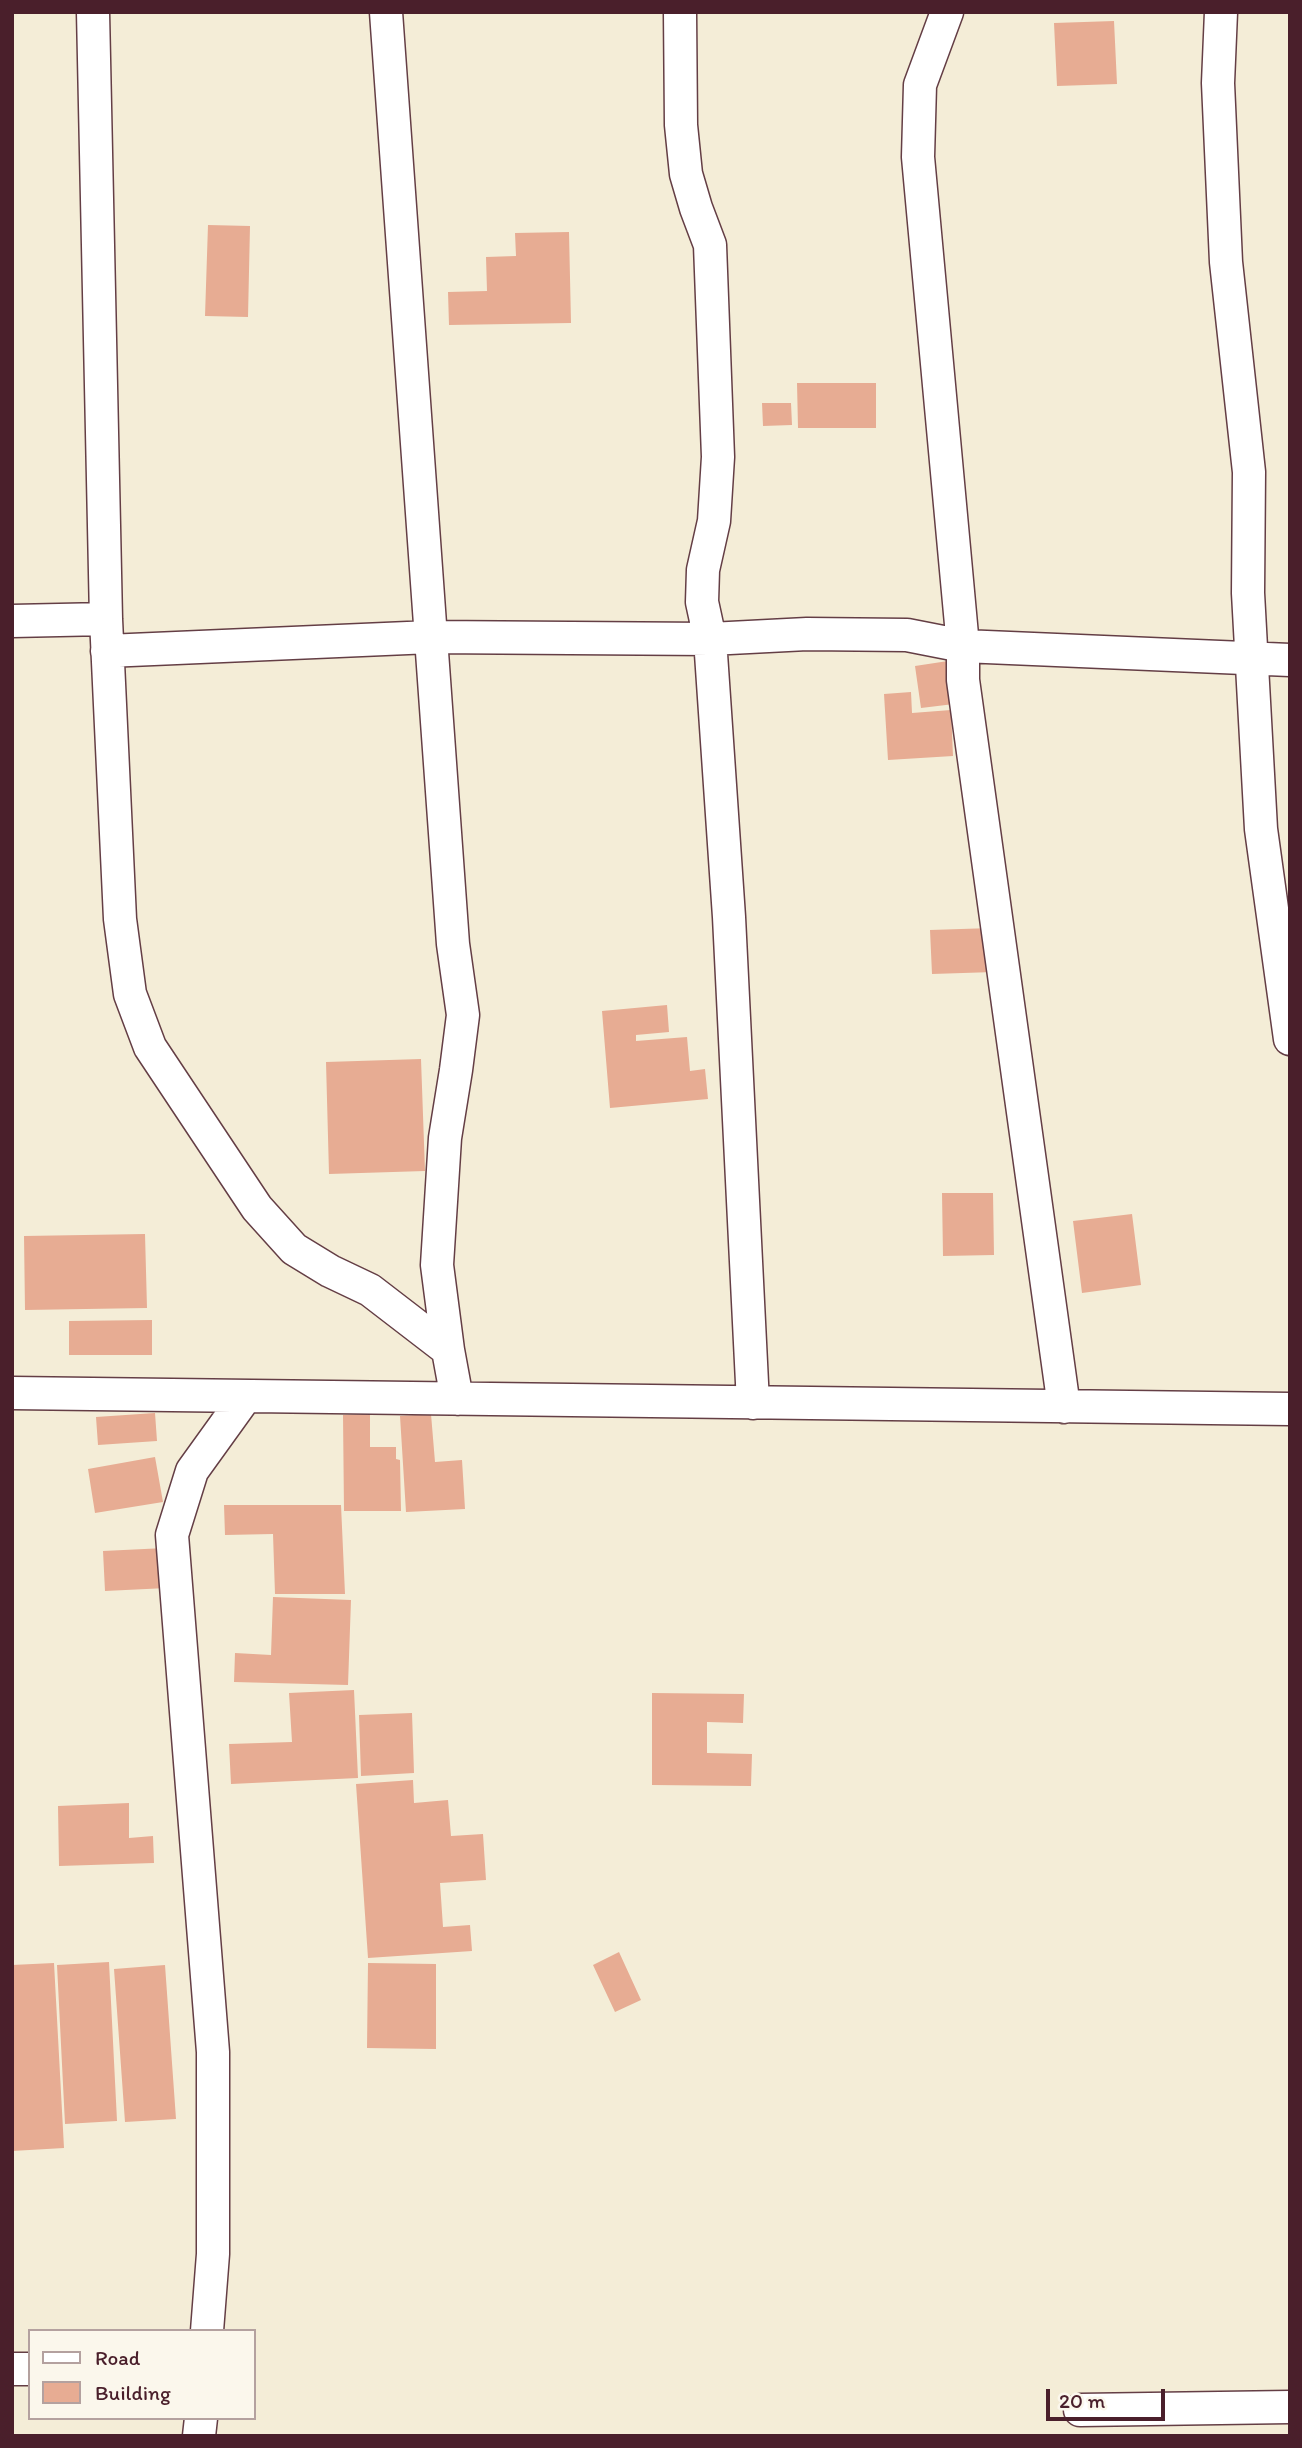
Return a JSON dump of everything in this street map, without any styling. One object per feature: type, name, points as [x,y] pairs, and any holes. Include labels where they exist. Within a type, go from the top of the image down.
[{"type":"street","points":[[93,12],[107,651],[120,919],[130,994],[150,1046],[257,1208],[295,1249],[330,1271],[370,1290],[448,1350]]},
{"type":"street","points":[[386,12],[453,944],[463,1015],[444,1138],[437,1265],[457,1398]]},
{"type":"street","points":[[680,12],[681,125],[686,174],[710,245],[718,457],[714,521],[703,570],[702,602],[710,639],[730,917],[753,1403]]},
{"type":"street","points":[[947,12],[920,85],[918,157],[963,646],[964,693],[1064,1407]]},
{"type":"street","points":[[1221,12],[1218,83],[1226,262],[1249,472],[1248,593],[1261,829],[1290,1039]]},
{"type":"street","points":[[12,621],[106,619]]},
{"type":"street","points":[[107,651],[431,637],[710,639],[807,634],[907,635],[963,646],[1290,660]]},
{"type":"street","points":[[12,1392],[1290,1409]]},
{"type":"street","points":[[207,2329],[213,2254],[213,2052],[172,1535],[178,1507],[192,1471],[246,1396]]},
{"type":"street","points":[[1080,2410],[1290,2407]]},
{"type":"building","points":[[1114,21],[1117,84],[1057,86],[1054,23]]},
{"type":"building","points":[[208,225],[250,226],[248,317],[205,316]]},
{"type":"building","points":[[569,232],[571,323],[449,325],[448,292],[487,291],[486,257],[516,256],[515,233]]},
{"type":"building","points":[[797,383],[876,383],[876,428],[798,428]]},
{"type":"building","points":[[762,403],[791,403],[792,425],[763,426]]},
{"type":"building","points":[[948,661],[954,704],[921,708],[915,666]]},
{"type":"building","points":[[911,692],[912,713],[951,710],[953,756],[888,760],[884,694]]},
{"type":"building","points":[[992,928],[994,972],[932,974],[930,930]]},
{"type":"building","points":[[667,1005],[669,1032],[636,1035],[636,1041],[687,1037],[690,1071],[705,1069],[708,1099],[610,1108],[602,1011]]},
{"type":"building","points":[[421,1059],[425,1171],[329,1174],[326,1062]]},
{"type":"building","points":[[942,1193],[993,1193],[994,1255],[943,1256]]},
{"type":"building","points":[[1132,1214],[1141,1285],[1082,1293],[1073,1221]]},
{"type":"building","points":[[145,1234],[147,1308],[25,1310],[24,1236]]},
{"type":"building","points":[[152,1320],[152,1355],[69,1355],[69,1321]]},
{"type":"building","points":[[155,1413],[157,1441],[98,1445],[96,1417]]},
{"type":"building","points":[[370,1414],[370,1447],[396,1447],[396,1459],[400,1460],[401,1511],[344,1511],[343,1415]]},
{"type":"building","points":[[431,1414],[435,1462],[462,1460],[465,1509],[406,1512],[400,1416]]},
{"type":"building","points":[[155,1457],[163,1502],[95,1513],[88,1469]]},
{"type":"building","points":[[224,1505],[341,1505],[345,1594],[275,1594],[273,1534],[225,1535]]},
{"type":"building","points":[[165,1548],[167,1588],[105,1591],[103,1551]]},
{"type":"building","points":[[273,1597],[351,1600],[348,1685],[234,1682],[235,1653],[271,1655]]},
{"type":"building","points":[[354,1690],[358,1778],[231,1784],[229,1744],[292,1742],[289,1693]]},
{"type":"building","points":[[652,1693],[744,1694],[743,1723],[707,1722],[707,1753],[752,1754],[751,1786],[652,1785]]},
{"type":"building","points":[[412,1713],[414,1773],[361,1776],[359,1715]]},
{"type":"building","points":[[413,1780],[414,1803],[448,1800],[451,1836],[483,1834],[486,1880],[440,1883],[443,1927],[470,1925],[472,1951],[368,1958],[356,1784]]},
{"type":"building","points":[[129,1803],[129,1838],[153,1836],[154,1863],[59,1866],[58,1806]]},
{"type":"building","points":[[619,1952],[641,2000],[615,2012],[593,1965]]},
{"type":"building","points":[[109,1962],[117,2121],[65,2124],[57,1965]]},
{"type":"building","points":[[54,1963],[64,2148],[12,2151],[12,1965]]},
{"type":"building","points":[[368,1963],[436,1964],[436,2049],[367,2048]]},
{"type":"building","points":[[165,1965],[176,2119],[125,2122],[114,1969]]}]
